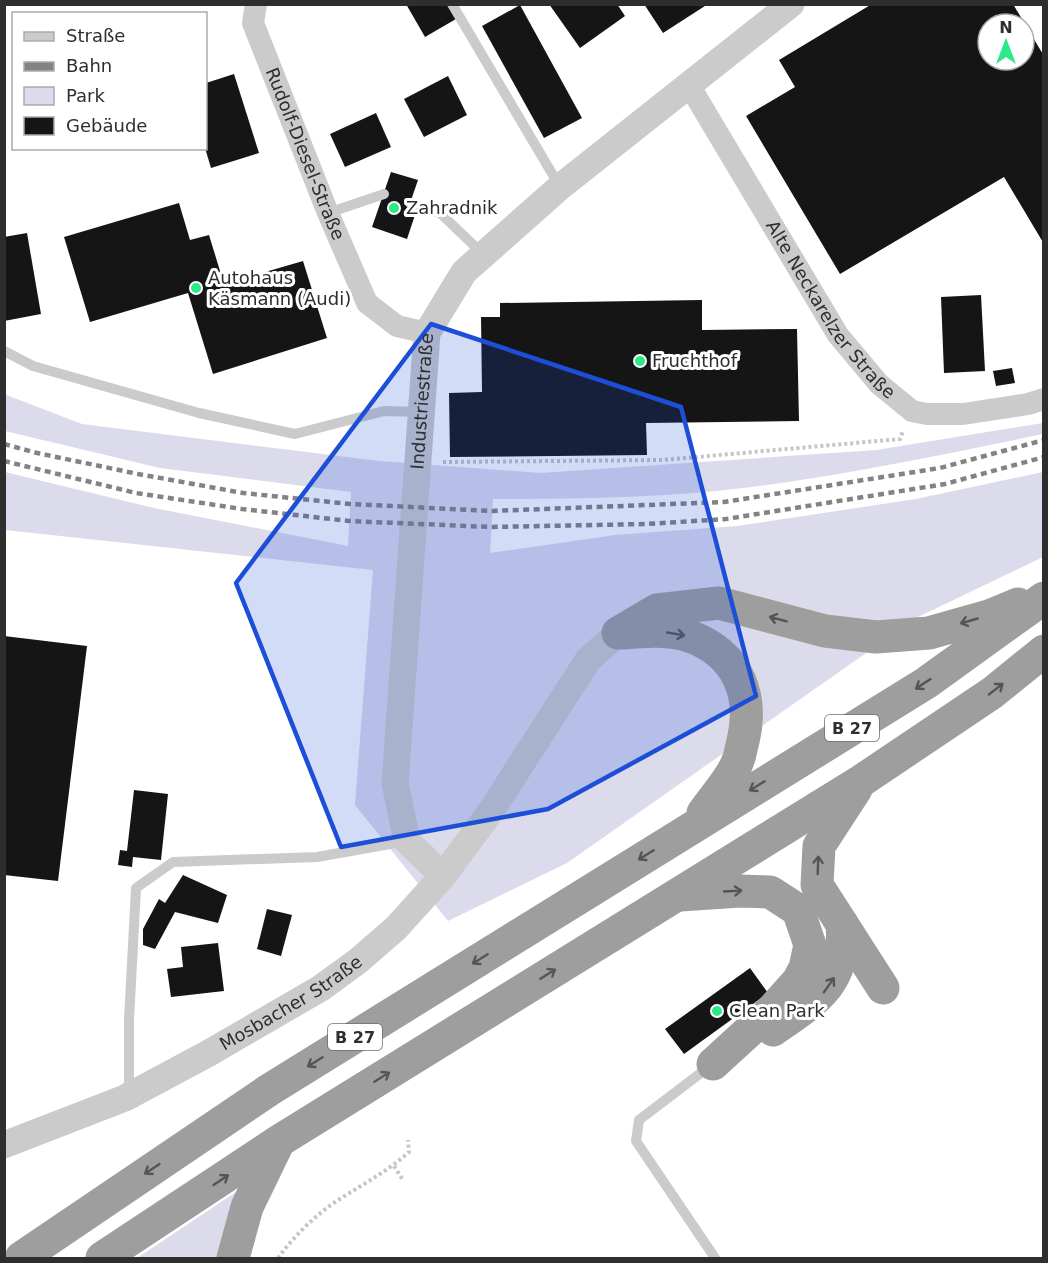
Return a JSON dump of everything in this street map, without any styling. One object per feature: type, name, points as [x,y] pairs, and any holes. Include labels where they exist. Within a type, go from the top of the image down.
[{"type":"highway","points":[[618,633],[657,610],[719,603],[825,631],[876,637],[929,633],[989,616],[1044,593]]},
{"type":"highway","name":"B 27","points":[[21,1258],[269,1090],[926,683],[1044,598]]},
{"type":"highway","points":[[618,633],[656,631],[691,637],[720,653],[736,670],[747,704],[746,727],[737,764],[695,824]]},
{"type":"highway","name":"B 27","points":[[102,1258],[279,1141],[861,781],[992,693],[1044,651]]},
{"type":"highway","points":[[861,781],[819,846],[817,885],[883,988]]},
{"type":"highway","points":[[675,896],[740,891],[770,892],[798,910],[810,945],[806,968],[798,981],[773,1009],[713,1064]]},
{"type":"highway","points":[[713,1064],[724,1064],[823,993],[837,974],[844,938],[842,924]]},
{"type":"highway","points":[[233,1258],[247,1207],[279,1141]]},
{"type":"street","name":"Rudolf-Diesel-Straße","points":[[256,4],[253,23],[328,213],[367,303],[397,326],[427,333]]},
{"type":"street","name":"Industriestraße","points":[[407,841],[395,783],[427,333],[464,272],[483,254],[560,187],[791,4]]},
{"type":"street","name":"Alte Neckarelzer Straße","points":[[689,86],[838,335],[879,384],[912,411],[927,414],[963,414],[1028,404],[1044,399]]},
{"type":"street","name":"Mosbacher Straße","points":[[4,1145],[125,1098],[209,1053],[321,988],[358,961],[396,928],[443,876],[490,811],[588,660],[618,633]]},
{"type":"street","points":[[407,841],[443,876]]},
{"type":"lane","points":[[452,4],[560,187]]},
{"type":"lane","points":[[328,213],[384,194]]},
{"type":"lane","points":[[410,203],[440,213],[483,254]]},
{"type":"lane","points":[[4,351],[33,366],[198,413],[295,434],[384,411],[420,412]]},
{"type":"lane","points":[[125,1098],[129,1083],[129,1020],[136,888],[173,862],[316,856],[407,841]]},
{"type":"lane","points":[[713,1064],[639,1120],[636,1141],[715,1258]]},
{"type":"path","points":[[418,462],[663,460],[900,439]]},
{"type":"path","points":[[278,1258],[289,1243],[330,1206],[394,1166],[409,1152],[408,1140]]},
{"type":"path","points":[[394,1166],[403,1180]]},
{"type":"highlighted area","points":[[431,324],[681,407],[756,696],[548,809],[341,847],[236,583]]},
{"type":"green space","points":[[4,394],[82,424],[379,461],[541,473],[876,450],[1043,423],[1043,434],[789,482],[655,496],[493,499],[490,553],[615,535],[737,526],[916,499],[1043,472],[1043,557],[916,618],[567,863],[448,921],[355,805],[373,570],[5,530],[5,472],[154,508],[348,546],[351,492],[160,468],[5,431]]},
{"type":"green space","points":[[248,1184],[224,1258],[137,1258]]},
{"type":"building","points":[[406,4],[448,4],[456,19],[425,37]]},
{"type":"building","points":[[549,4],[617,4],[625,16],[580,48]]},
{"type":"building","points":[[644,4],[708,4],[663,33]]},
{"type":"building","points":[[872,4],[1013,4],[1018,12],[976,12],[976,72],[1036,72],[1036,43],[1044,56],[1044,244],[1004,177],[840,274],[746,116],[795,87],[779,60]]},
{"type":"building","points":[[520,5],[582,118],[544,138],[482,26]]},
{"type":"building","points":[[234,74],[259,153],[211,168],[206,150],[207,83]]},
{"type":"building","points":[[448,76],[467,115],[424,137],[404,99]]},
{"type":"building","points":[[376,113],[391,147],[345,167],[330,134]]},
{"type":"building","name":"Zahradnik","points":[[391,172],[418,180],[407,212],[415,215],[407,239],[372,227]]},
{"type":"building","name":"Autohaus Käsmann (Audi)","points":[[179,203],[190,240],[209,235],[224,284],[303,261],[327,338],[213,374],[188,293],[90,322],[64,237]]},
{"type":"building","points":[[27,233],[41,314],[4,321],[4,237]]},
{"type":"building","points":[[981,295],[985,371],[944,373],[941,297]]},
{"type":"building","name":"Fruchthof","points":[[702,300],[702,330],[797,329],[799,421],[646,423],[647,455],[450,457],[449,393],[482,392],[481,317],[500,317],[500,303]]},
{"type":"building","points":[[1012,368],[1015,383],[996,386],[993,371]]},
{"type":"building","points":[[4,636],[87,646],[58,881],[4,875]]},
{"type":"building","points":[[134,790],[168,794],[161,860],[133,857],[132,867],[118,865],[120,850],[127,851]]},
{"type":"building","points":[[183,875],[227,895],[218,923],[175,912],[155,949],[143,945],[143,929],[159,899],[165,903]]},
{"type":"building","points":[[267,909],[292,915],[281,956],[257,949]]},
{"type":"building","points":[[218,943],[224,991],[171,997],[167,969],[183,967],[181,947]]},
{"type":"building","name":"Clean Park","points":[[750,968],[768,993],[684,1054],[665,1029]]},
{"type":"railway","points":[[4,444],[138,474],[243,493],[350,504],[492,511],[724,502],[940,468],[1044,440]]},
{"type":"railway","points":[[4,461],[136,493],[242,509],[349,521],[491,527],[647,524],[726,519],[945,484],[1044,457]]},
{"type":"place","name":"Zahradnik","points":[[394,208]]},
{"type":"place","name":"Autohaus Käsmann (Audi)","points":[[196,288]]},
{"type":"place","name":"Fruchthof","points":[[640,361]]},
{"type":"place","name":"Clean Park","points":[[717,1011]]}]
